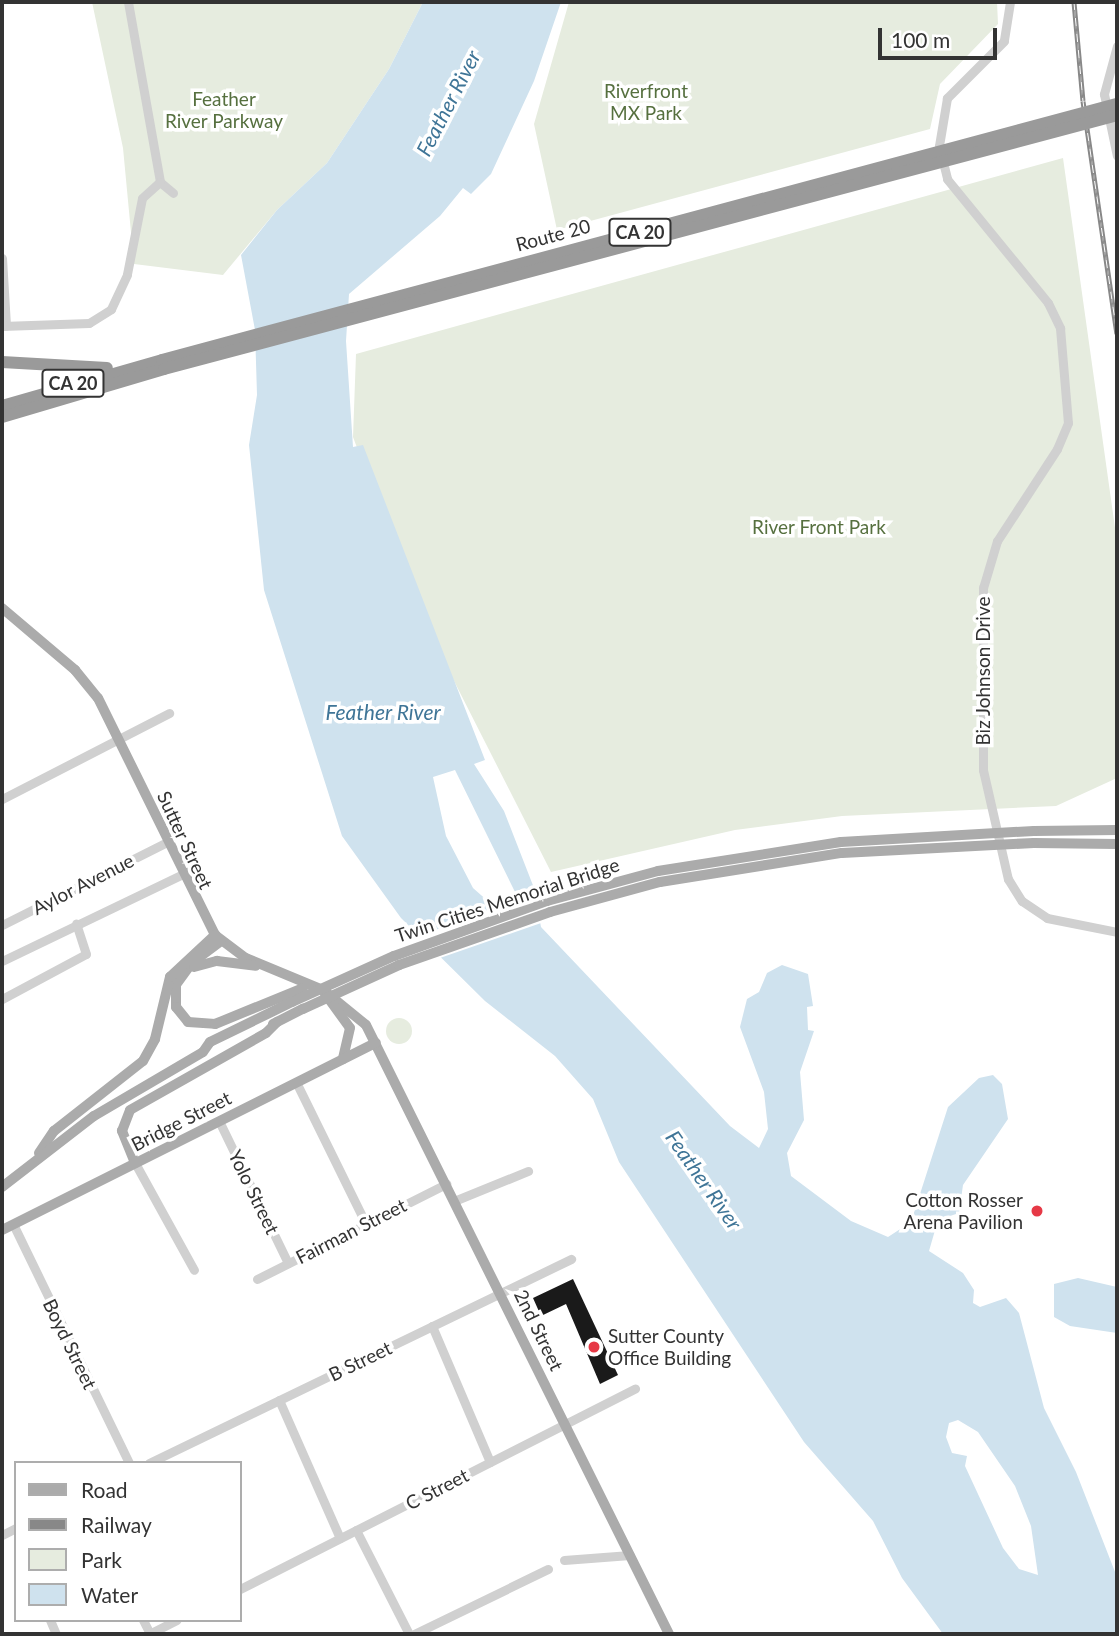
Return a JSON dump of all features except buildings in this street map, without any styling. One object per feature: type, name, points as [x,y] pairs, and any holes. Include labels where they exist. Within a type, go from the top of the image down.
[{"type":"highway","name":"Route 20","points":[[163,364],[1117,104]]},
{"type":"highway","name":"Route 20","points":[[163,364],[1117,115]]},
{"type":"highway","points":[[2,362],[76,369],[146,364]]},
{"type":"highway","name":"CA 20","points":[[2,406],[146,364],[163,364]]},
{"type":"highway","name":"CA 20","points":[[2,417],[163,364]]},
{"type":"main road","name":"Sutter Street","points":[[2,608],[75,670],[120,738],[165,843],[218,938]]},
{"type":"main road","name":"Twin Cities Memorial Bridge","points":[[277,1022],[399,965],[644,885],[831,854],[1117,830]]},
{"type":"main road","name":"Twin Cities Memorial Bridge","points":[[287,999],[547,901],[666,869],[841,842],[1034,837],[1117,842]]},
{"type":"main road","points":[[218,938],[271,967],[323,990],[356,1014],[376,1042]]},
{"type":"main road","points":[[218,938],[178,980],[175,1000],[180,1014],[195,1025],[215,1024],[287,999]]},
{"type":"main road","points":[[34,1161],[54,1131],[141,1064],[155,1039],[172,974],[218,938]]},
{"type":"main road","points":[[188,969],[217,961],[271,967]]},
{"type":"main road","points":[[323,990],[350,1028],[343,1059]]},
{"type":"main road","points":[[2,1187],[108,1107],[203,1052],[210,1042],[287,999]]},
{"type":"main road","points":[[203,1052],[215,1052],[277,1022]]},
{"type":"main road","points":[[135,1163],[122,1131],[128,1112],[266,1033],[277,1022]]},
{"type":"main road","name":"Bridge Street","points":[[2,1230],[376,1042]]},
{"type":"main road","name":"2nd Street","points":[[376,1042],[669,1634]]},
{"type":"street","points":[[128,2],[160,182],[173,192]]},
{"type":"street","name":"Biz Johnson Drive","points":[[1010,2],[1004,41],[947,98],[939,146],[947,179],[1048,303],[1060,328],[1068,423],[1057,449],[997,541],[983,588],[983,771],[1008,879],[1022,901],[1047,918],[1117,932]]},
{"type":"street","points":[[1117,46],[1104,94],[1117,156]]},
{"type":"street","points":[[2,258],[4,326],[89,324],[111,309],[127,274],[142,198],[160,182]]},
{"type":"street","points":[[2,799],[169,713]]},
{"type":"street","name":"Aylor Avenue","points":[[2,925],[165,843]]},
{"type":"street","points":[[2,961],[76,923],[181,875]]},
{"type":"street","points":[[2,999],[86,954],[76,923]]},
{"type":"street","points":[[296,1082],[366,1224]]},
{"type":"street","name":"Yolo Street","points":[[219,1121],[288,1263]]},
{"type":"street","points":[[135,1163],[194,1270]]},
{"type":"street","points":[[454,1201],[528,1171]]},
{"type":"street","name":"Fairman Street","points":[[257,1279],[446,1184]]},
{"type":"street","name":"Boyd Street","points":[[13,1224],[128,1461]]},
{"type":"street","name":"B Street","points":[[153,1461],[571,1259]]},
{"type":"street","points":[[432,1326],[490,1462]]},
{"type":"street","name":"C Street","points":[[242,1588],[635,1390]]},
{"type":"street","points":[[279,1400],[340,1538]]},
{"type":"street","points":[[2,1535],[13,1530]]},
{"type":"street","points":[[356,1530],[412,1634],[548,1569]]},
{"type":"street","points":[[564,1560],[630,1555]]},
{"type":"street","points":[[150,1634],[173,1622]]},
{"type":"green space","name":"Feather River Parkway","points":[[92,2],[423,2],[389,69],[327,163],[277,210],[223,275],[134,264],[123,148]]},
{"type":"green space","name":"Riverfront MX Park","points":[[569,2],[997,2],[998,24],[940,84],[930,129],[557,230],[534,124]]},
{"type":"green space","name":"River Front Park","points":[[1063,158],[1117,542],[1117,778],[1056,806],[842,816],[735,830],[551,872],[419,612],[353,437],[356,354]]},
{"type":"green space","points":[[399,1018],[408,1022],[412,1031],[408,1040],[399,1044],[390,1040],[386,1031],[390,1022]]},
{"type":"water","name":"Feather River","points":[[423,2],[561,2],[534,81],[491,174],[471,194],[463,188],[440,216],[349,294],[346,341],[353,447],[363,445],[485,760],[474,764],[504,811],[534,888],[541,927],[730,1126],[759,1148],[768,1129],[764,1092],[740,1027],[747,999],[759,992],[767,973],[782,965],[808,974],[813,1006],[807,1007],[808,1030],[814,1031],[800,1072],[804,1120],[787,1153],[791,1176],[851,1221],[888,1237],[911,1222],[948,1107],[979,1078],[993,1075],[1002,1084],[1008,1119],[963,1185],[959,1213],[938,1220],[929,1251],[963,1273],[974,1290],[973,1303],[980,1307],[1006,1298],[1019,1313],[1044,1408],[1076,1472],[1117,1577],[1117,1634],[943,1634],[902,1578],[873,1521],[804,1442],[619,1162],[593,1099],[555,1056],[485,1001],[401,918],[342,836],[264,590],[249,445],[257,395],[255,330],[241,255],[277,210],[327,163],[389,69]],"holes":[[[455,770],[515,892],[519,910],[507,918],[473,888],[446,836],[433,777]],[[958,1420],[978,1432],[1015,1486],[1031,1526],[1038,1575],[1019,1569],[1003,1548],[965,1466],[967,1456],[952,1453],[946,1437],[949,1423]]]},
{"type":"water","points":[[1078,1278],[1117,1287],[1117,1333],[1070,1326],[1054,1317],[1054,1284]]},
{"type":"pier","points":[[539,895],[544,922],[437,959],[416,938],[482,911],[497,909],[508,915],[515,910],[514,903]]},
{"type":"railway","points":[[1074,2],[1083,101],[1117,334]]},
{"type":"place","name":"Cotton Rosser Arena Pavilion","points":[[1037,1211]]},
{"type":"place","name":"Sutter County Office Building","points":[[594,1347]]}]
